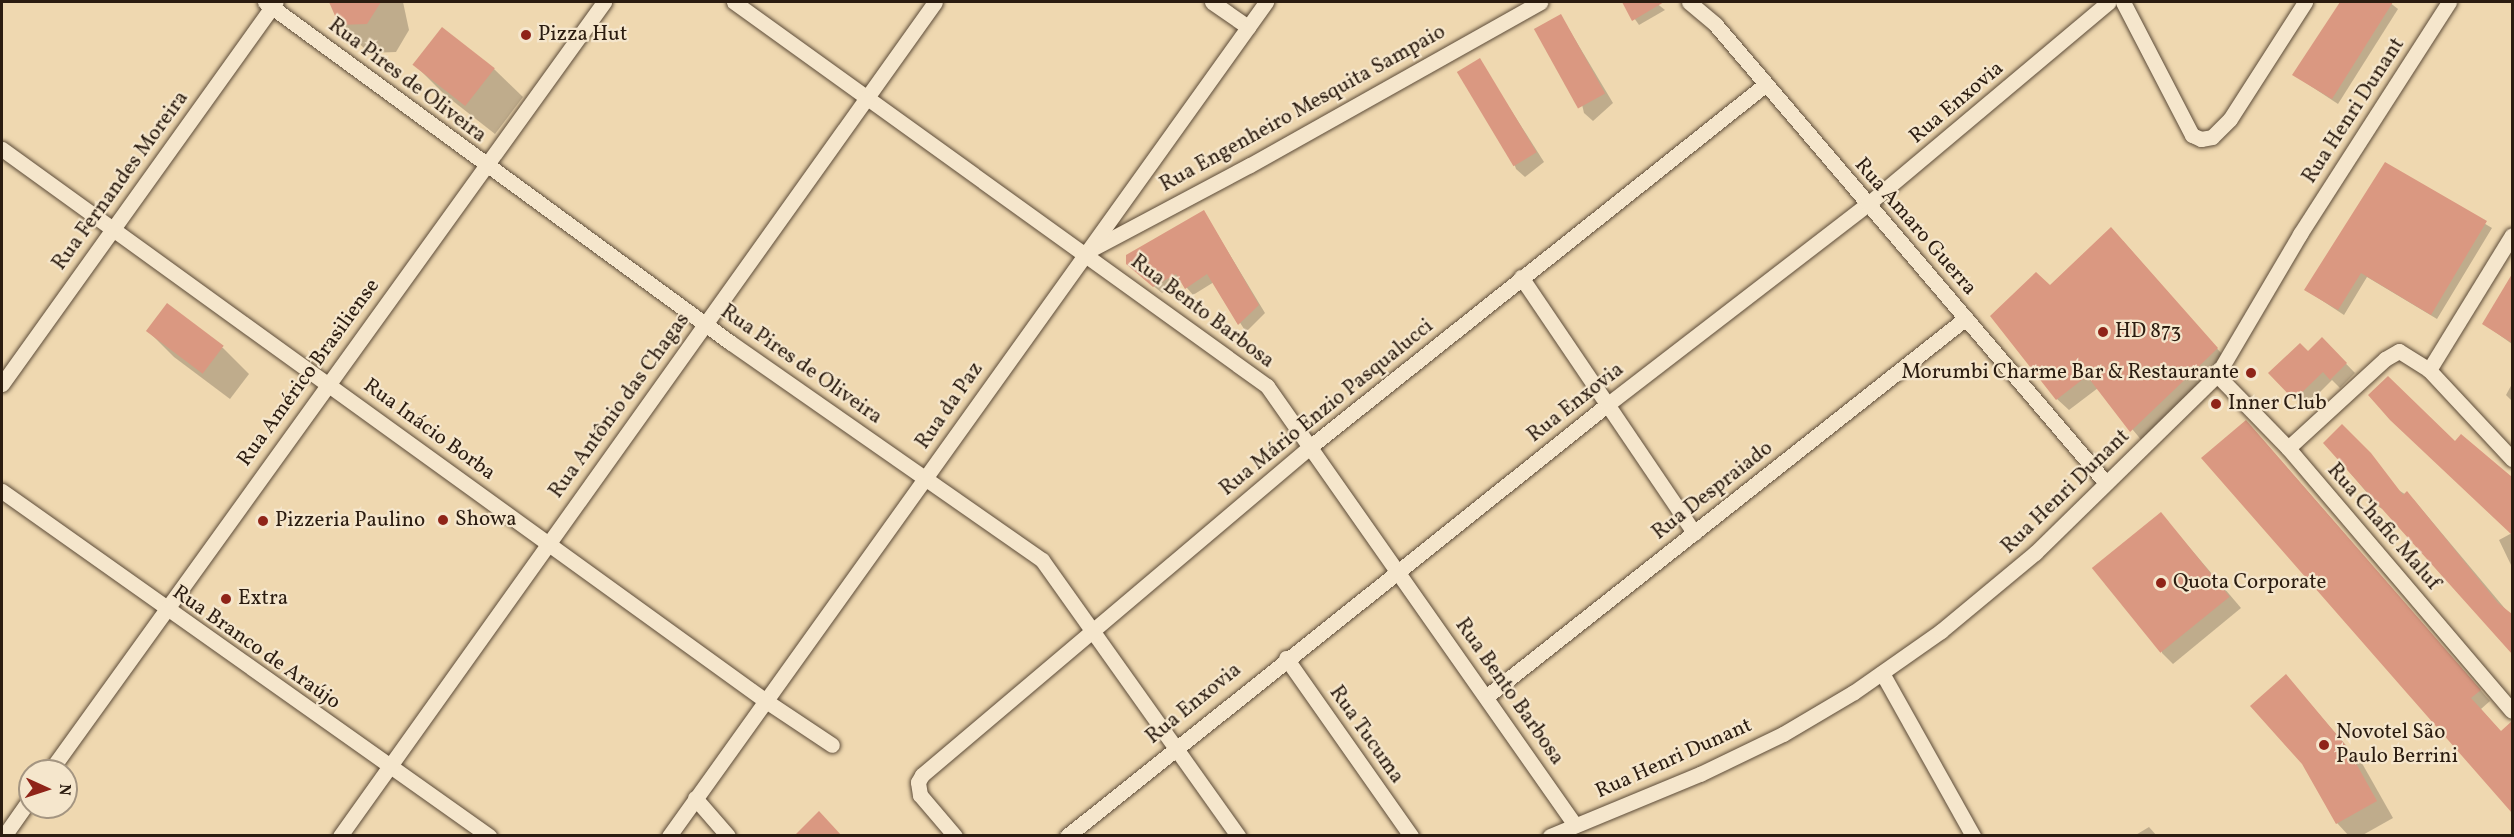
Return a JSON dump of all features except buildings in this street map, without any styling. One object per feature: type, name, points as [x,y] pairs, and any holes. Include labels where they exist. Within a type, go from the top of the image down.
[{"type":"street","name":"Rua Américo Brasiliense","points":[[59,759],[328,382],[604,2]]},
{"type":"street","name":"Rua Bento Barbosa","points":[[734,2],[1086,252],[1267,386],[1487,696],[1575,825]]},
{"type":"street","name":"Rua Antônio das Chagas","points":[[340,836],[935,2]]},
{"type":"street","points":[[1212,2],[1248,27]]},
{"type":"street","name":"Rua da Paz","points":[[669,836],[1266,2]]},
{"type":"street","name":"Rua Engenheiro Mesquita Sampaio","points":[[1086,252],[1250,165],[1540,2]]},
{"type":"street","name":"Rua Amaro Guerra","points":[[1689,2],[1716,24],[2106,483]]},
{"type":"street","name":"Rua Enxovia","points":[[1067,836],[1176,745],[1286,658],[1608,404],[1868,204],[2109,2]]},
{"type":"street","points":[[2123,2],[2192,135],[2206,139],[2230,119],[2305,2]]},
{"type":"street","name":"Rua Henri Dunant","points":[[1550,836],[1700,774],[1783,734],[1882,673],[1941,631],[2035,553],[2217,375],[2300,234],[2449,2]]},
{"type":"street","name":"Rua Pires de Oliveira","points":[[271,3],[486,166],[924,479],[1042,560],[1095,630],[1238,836]]},
{"type":"street","name":"Rua Fernandes Moreira","points":[[2,384],[271,3]]},
{"type":"street","name":"Rua Mário Enzio Pasqualucci","points":[[955,836],[920,795],[918,782],[922,775],[1311,446],[1766,84]]},
{"type":"street","name":"Rua Inácio Borba","points":[[2,149],[328,382],[766,701],[832,745]]},
{"type":"street","points":[[2429,369],[2512,236]]},
{"type":"street","points":[[1521,277],[1694,533]]},
{"type":"street","name":"Rua Despraiado","points":[[1487,696],[1966,318]]},
{"type":"street","points":[[2288,448],[2392,353],[2405,353],[2429,369],[2512,459]]},
{"type":"street","name":"Rua Chafic Maluf","points":[[2217,375],[2288,448],[2512,711]]},
{"type":"street","name":"Rua Branco de Araújo","points":[[2,491],[166,610],[489,836]]},
{"type":"street","name":"Rua Tucuma","points":[[1286,658],[1411,836]]},
{"type":"street","points":[[1882,673],[1973,836]]},
{"type":"street","points":[[695,798],[728,836]]},
{"type":"street","points":[[4,836],[18,816]]},
{"type":"place","name":"Pizza Hut","points":[[526,35]]},
{"type":"place","name":"HD 873","points":[[2103,332]]},
{"type":"place","name":"Morumbi Charme Bar & Restaurante","points":[[2251,373]]},
{"type":"place","name":"Inner Club","points":[[2216,404]]},
{"type":"place","name":"Showa","points":[[443,520]]},
{"type":"place","name":"Pizzeria Paulino","points":[[263,521]]},
{"type":"place","name":"Quota Corporate","points":[[2161,583]]},
{"type":"place","name":"Extra","points":[[226,599]]},
{"type":"place","name":"Novotel São Paulo Berrini","points":[[2324,745]]}]
